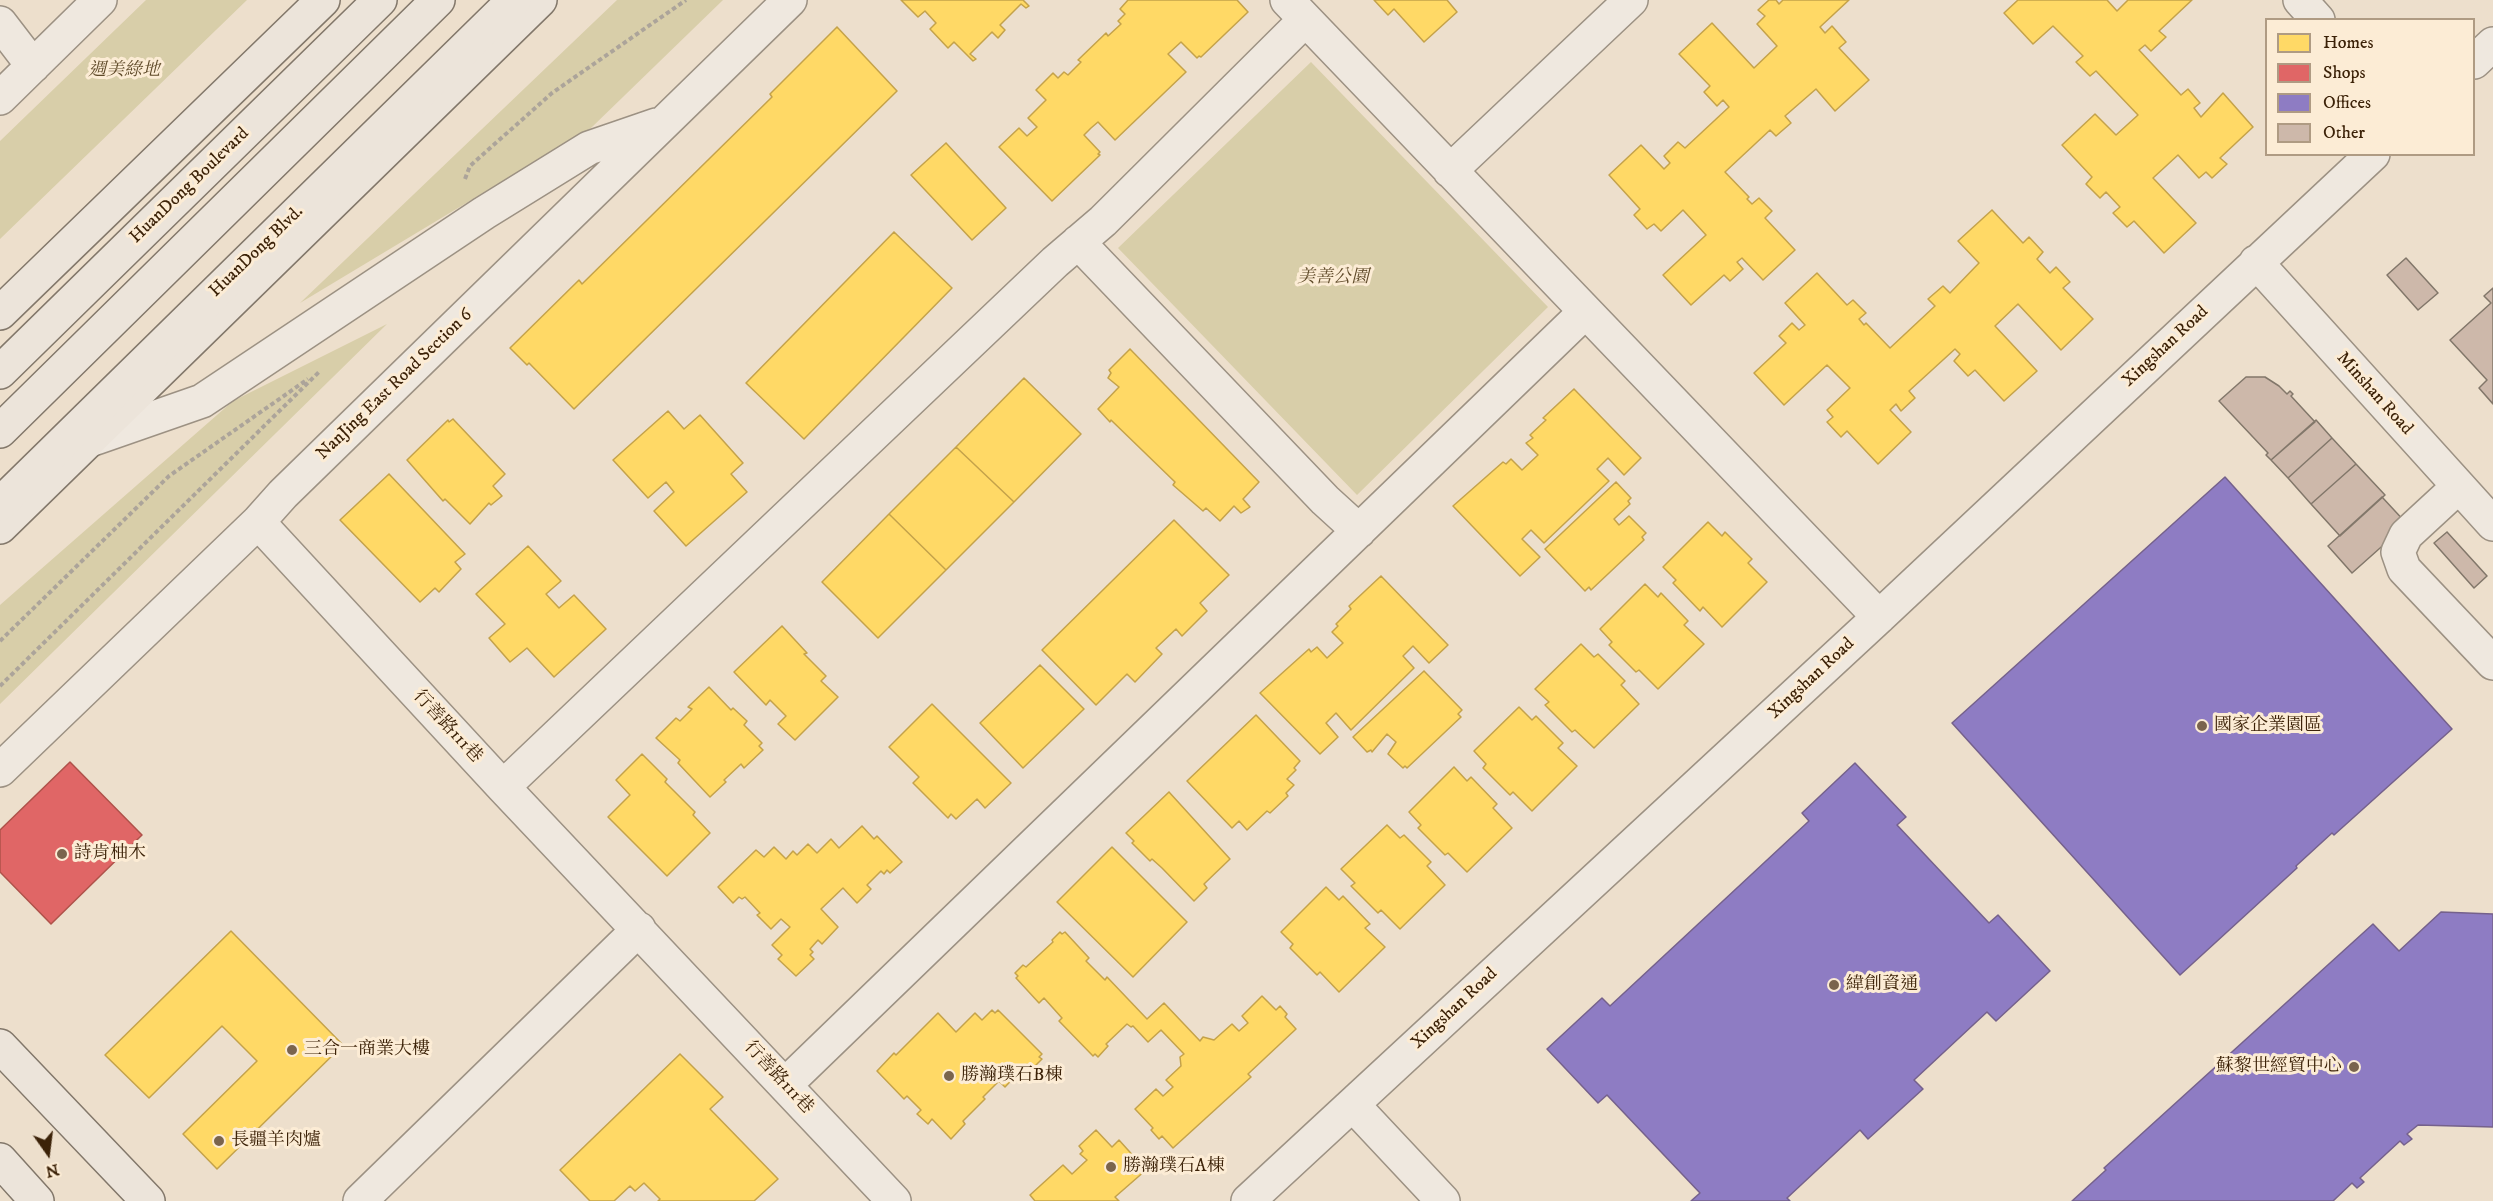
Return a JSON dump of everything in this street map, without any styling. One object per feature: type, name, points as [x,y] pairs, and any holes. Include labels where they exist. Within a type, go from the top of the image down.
[{"type":"main road","points":[[0,313],[323,0]]},
{"type":"main road","name":"HuanDong Boulevard","points":[[0,372],[380,0]]},
{"type":"main road","points":[[324,55],[410,0]]},
{"type":"main road","points":[[0,431],[438,0]]},
{"type":"main road","name":"HuanDong Blvd.","points":[[0,504],[514,0]]},
{"type":"main road","points":[[0,527],[540,0]]},
{"type":"main road","points":[[0,1046],[148,1201]]},
{"type":"main road","points":[[0,1160],[37,1201]]},
{"type":"street","points":[[0,98],[100,0]]},
{"type":"street","name":"NanJing East Road Section 6","points":[[0,770],[258,522],[283,494],[790,0]]},
{"type":"street","points":[[1450,171],[1631,0]]},
{"type":"street","points":[[2300,0],[2316,18]]},
{"type":"street","points":[[502,787],[1046,270],[1103,221],[1296,10],[1879,617]]},
{"type":"street","points":[[0,23],[33,66]]},
{"type":"street","points":[[2475,61],[2493,44]]},
{"type":"street","points":[[90,440],[202,401],[484,213],[589,148],[666,122]]},
{"type":"street","name":"Xingshan Road","points":[[1248,1201],[1879,617],[2371,156]]},
{"type":"street","points":[[1078,242],[1325,500],[1359,531]]},
{"type":"street","name":"Minshan Road","points":[[2256,262],[2493,524]]},
{"type":"street","points":[[785,1085],[1586,312]]},
{"type":"street","points":[[2458,487],[2406,535],[2398,552],[2404,569],[2493,663]]},
{"type":"street","name":"行善路111巷","points":[[258,522],[502,787],[639,929],[894,1201]]},
{"type":"street","points":[[360,1201],[639,929]]},
{"type":"street","points":[[1353,1105],[1443,1201]]},
{"type":"path","points":[[463,183],[470,166],[552,93],[686,0]]},
{"type":"path","points":[[0,641],[169,476],[319,372],[0,686]]},
{"type":"green space","name":"週美綠地","points":[[146,0],[247,0],[0,239],[0,141]]},
{"type":"green space","points":[[617,0],[723,0],[591,128],[300,303]]},
{"type":"green space","name":"美善公園","points":[[1311,62],[1548,307],[1357,495],[1118,248]]},
{"type":"green space","points":[[387,324],[0,704],[0,605],[233,401]]},
{"type":"building: Homes","points":[[901,0],[1023,0],[1029,6],[1026,8],[1021,4],[1000,25],[1005,30],[998,38],[992,32],[970,54],[976,59],[973,61],[954,42],[948,48],[930,29],[936,23],[925,11],[918,17]]},
{"type":"building: Homes","points":[[1128,0],[1237,0],[1248,12],[1201,57],[1197,58],[1181,42],[1168,54],[1186,72],[1115,140],[1098,122],[1091,128],[1084,135],[1100,152],[1098,154],[1100,155],[1052,201],[999,147],[1019,128],[1027,136],[1037,127],[1028,118],[1046,100],[1036,90],[1053,73],[1058,78],[1064,72],[1068,75],[1081,62],[1078,60],[1106,33],[1108,36],[1121,24],[1118,21],[1125,14],[1120,9]]},
{"type":"building: Homes","points":[[1374,0],[1447,0],[1457,12],[1424,42],[1394,9],[1388,15]]},
{"type":"building: Homes","points":[[1769,0],[1776,0],[1779,4],[1783,0],[1849,0],[1820,27],[1825,33],[1832,26],[1846,42],[1839,48],[1869,80],[1835,111],[1816,89],[1785,116],[1791,123],[1776,136],[1770,130],[1725,172],[1749,197],[1747,199],[1752,204],[1759,198],[1772,211],[1765,218],[1795,250],[1763,280],[1742,258],[1737,262],[1743,269],[1730,281],[1724,275],[1691,305],[1663,275],[1706,235],[1683,210],[1661,231],[1654,224],[1647,229],[1634,215],[1640,209],[1609,175],[1641,145],[1664,169],[1670,163],[1664,156],[1678,142],[1685,148],[1729,107],[1723,100],[1717,106],[1704,92],[1710,86],[1679,54],[1712,23],[1754,68],[1777,46],[1757,24],[1765,16],[1758,10]]},
{"type":"building: Homes","points":[[2018,0],[2107,0],[2117,11],[2128,0],[2192,0],[2159,31],[2166,37],[2151,51],[2145,45],[2139,50],[2181,95],[2188,89],[2200,103],[2194,108],[2201,117],[2223,93],[2253,127],[2220,158],[2227,164],[2212,178],[2206,172],[2199,178],[2178,155],[2153,178],[2196,223],[2164,253],[2134,221],[2127,227],[2113,213],[2120,207],[2106,192],[2100,198],[2086,184],[2092,177],[2062,145],[2095,114],[2116,135],[2138,115],[2096,71],[2090,76],[2076,62],[2083,56],[2053,26],[2033,44],[2004,13]]},
{"type":"building: Homes","points":[[837,27],[897,91],[574,409],[529,363],[527,365],[510,348],[579,280],[582,284],[772,97],[770,94]]},
{"type":"building: Homes","points":[[946,143],[1006,208],[972,240],[911,175]]},
{"type":"building: Homes","points":[[1992,210],[2023,243],[2029,237],[2043,252],[2037,259],[2050,273],[2056,267],[2070,282],[2063,288],[2093,319],[2061,350],[2018,304],[1995,326],[2037,371],[2004,401],[1975,370],[1968,376],[1954,361],[1960,354],[1955,349],[1909,391],[1915,398],[1901,411],[1896,404],[1890,410],[1911,432],[1878,464],[1847,431],[1841,437],[1827,422],[1833,417],[1827,410],[1850,388],[1827,365],[1784,405],[1754,373],[1786,343],[1779,336],[1792,323],[1799,330],[1805,325],[1785,303],[1817,273],[1847,305],[1853,300],[1866,313],[1859,319],[1864,325],[1866,323],[1890,348],[1935,306],[1928,299],[1943,286],[1950,293],[1979,263],[1958,241]]},
{"type":"building: Homes","points":[[894,232],[952,288],[804,439],[746,383]]},
{"type":"building: Homes","points":[[1130,349],[1259,482],[1243,499],[1250,507],[1241,513],[1234,506],[1220,521],[1206,508],[1203,511],[1173,485],[1175,482],[1098,409],[1119,387],[1108,378],[1111,373],[1109,370]]},
{"type":"building: Homes","points":[[1024,378],[1081,434],[1014,502],[956,447]]},
{"type":"building: Homes","points":[[1574,389],[1641,458],[1624,475],[1608,458],[1597,469],[1609,481],[1544,543],[1531,530],[1522,539],[1540,557],[1520,576],[1453,506],[1503,462],[1506,464],[1511,459],[1522,470],[1538,455],[1526,443],[1533,438],[1530,435],[1546,420],[1543,418]]},
{"type":"building: Homes","points":[[668,411],[684,429],[700,415],[743,463],[731,474],[747,492],[686,546],[654,511],[674,492],[666,482],[648,498],[613,460]]},
{"type":"building: Homes","points":[[453,419],[505,474],[493,486],[502,496],[491,505],[489,503],[470,524],[445,499],[443,501],[407,460],[448,420],[449,422]]},
{"type":"building: Homes","points":[[956,447],[1014,502],[946,570],[889,514]]},
{"type":"building: Homes","points":[[389,474],[465,554],[455,562],[461,569],[439,592],[435,588],[420,602],[340,520]]},
{"type":"building: Homes","points":[[1616,482],[1631,498],[1628,501],[1630,504],[1614,519],[1619,525],[1629,516],[1646,533],[1642,537],[1644,540],[1591,590],[1589,587],[1585,591],[1545,549]]},
{"type":"building: Homes","points":[[889,514],[946,570],[878,638],[822,582]]},
{"type":"building: Homes","points":[[1174,520],[1229,575],[1200,603],[1207,611],[1182,636],[1176,629],[1156,648],[1162,654],[1135,682],[1127,674],[1096,705],[1042,650]]},
{"type":"building: Homes","points":[[1708,522],[1722,536],[1725,532],[1752,559],[1748,563],[1767,582],[1722,627],[1703,607],[1700,611],[1673,583],[1676,580],[1663,567]]},
{"type":"building: Homes","points":[[528,546],[561,581],[546,594],[559,608],[574,595],[606,629],[554,677],[527,648],[510,662],[489,638],[505,624],[476,594]]},
{"type":"building: Homes","points":[[1381,576],[1448,645],[1429,663],[1413,646],[1403,656],[1414,668],[1351,730],[1336,713],[1326,723],[1338,737],[1320,754],[1260,693],[1309,649],[1311,652],[1317,647],[1327,658],[1343,643],[1332,632],[1338,626],[1336,624],[1351,609],[1349,606]]},
{"type":"building: Homes","points":[[1645,584],[1658,597],[1661,593],[1688,621],[1684,625],[1704,644],[1658,689],[1639,670],[1636,672],[1609,645],[1612,642],[1600,629]]},
{"type":"building: Homes","points":[[782,626],[807,653],[804,654],[826,676],[821,681],[838,697],[795,740],[778,724],[786,716],[770,700],[766,705],[734,672]]},
{"type":"building: Homes","points":[[1581,644],[1594,657],[1598,654],[1625,681],[1621,685],[1639,704],[1594,748],[1575,730],[1572,732],[1545,705],[1549,702],[1535,689]]},
{"type":"building: Homes","points":[[1040,665],[1084,709],[1023,768],[980,723]]},
{"type":"building: Homes","points":[[1424,671],[1462,710],[1458,714],[1461,717],[1407,768],[1405,766],[1403,768],[1388,754],[1396,742],[1387,734],[1372,752],[1371,750],[1367,752],[1353,737]]},
{"type":"building: Homes","points":[[709,687],[731,710],[733,708],[747,721],[744,725],[762,743],[759,746],[763,750],[744,768],[741,764],[710,797],[678,763],[680,760],[656,738],[676,718],[680,721],[692,709],[688,707]]},
{"type":"building: Homes","points":[[932,704],[1011,783],[985,808],[977,799],[956,819],[951,814],[948,818],[913,783],[919,777],[889,747]]},
{"type":"building: Homes","points":[[1519,707],[1532,720],[1536,716],[1563,743],[1558,748],[1577,766],[1532,811],[1513,792],[1510,795],[1483,768],[1486,764],[1474,751]]},
{"type":"building: Homes","points":[[1256,715],[1300,761],[1294,768],[1296,770],[1287,779],[1294,785],[1286,793],[1288,796],[1270,813],[1267,811],[1247,830],[1239,821],[1232,828],[1187,781]]},
{"type":"building: Homes","points":[[642,754],[667,779],[665,782],[695,812],[693,815],[710,833],[667,876],[608,817],[630,795],[616,780]]},
{"type":"building: Homes","points":[[1454,767],[1467,781],[1471,777],[1497,804],[1493,808],[1512,828],[1467,872],[1448,853],[1445,855],[1418,828],[1421,825],[1409,812]]},
{"type":"building: Homes","points":[[1169,792],[1230,859],[1204,884],[1207,888],[1194,901],[1162,868],[1152,859],[1150,861],[1132,843],[1134,841],[1126,833]]},
{"type":"building: Homes","points":[[1387,825],[1400,838],[1404,835],[1431,862],[1427,866],[1445,885],[1400,929],[1381,910],[1378,913],[1351,886],[1355,883],[1341,869]]},
{"type":"building: Homes","points":[[862,826],[874,839],[877,836],[902,862],[890,873],[887,870],[884,874],[881,871],[867,885],[871,889],[857,903],[843,888],[821,909],[838,927],[822,944],[818,940],[810,949],[813,952],[810,955],[814,959],[796,976],[778,959],[782,955],[772,945],[790,927],[781,919],[771,929],[757,915],[760,913],[745,897],[742,899],[739,897],[733,903],[718,887],[756,850],[764,857],[774,847],[786,859],[793,851],[797,855],[808,844],[817,853],[831,839],[839,848]]},
{"type":"building: Homes","points":[[1112,847],[1187,922],[1133,977],[1057,902]]},
{"type":"building: Homes","points":[[1326,887],[1339,900],[1343,896],[1370,924],[1365,928],[1385,947],[1339,992],[1320,972],[1317,975],[1290,948],[1293,944],[1281,932]]},
{"type":"building: Homes","name":"三合一商業大樓","points":[[231,931],[343,1045],[217,1169],[183,1134],[257,1061],[222,1026],[149,1098],[105,1055]]},
{"type":"building: Homes","points":[[1060,932],[1062,934],[1065,932],[1089,958],[1086,961],[1105,980],[1107,977],[1147,1019],[1164,1003],[1200,1041],[1203,1037],[1214,1040],[1232,1024],[1239,1031],[1248,1023],[1242,1016],[1262,996],[1276,1010],[1280,1006],[1287,1014],[1285,1017],[1296,1029],[1248,1074],[1251,1077],[1173,1148],[1162,1136],[1159,1139],[1151,1130],[1153,1128],[1135,1109],[1156,1089],[1163,1096],[1173,1087],[1166,1080],[1181,1066],[1180,1057],[1184,1054],[1161,1030],[1148,1042],[1133,1026],[1127,1024],[1106,1044],[1108,1046],[1098,1057],[1095,1054],[1093,1056],[1059,1021],[1062,1018],[1044,998],[1039,1003],[1016,978],[1018,976],[1015,973],[1023,965],[1026,967],[1053,942],[1052,940]]},
{"type":"building: Homes","name":"勝瀚璞石B棟","points":[[992,1010],[995,1013],[998,1010],[1042,1054],[1039,1057],[1042,1059],[1032,1069],[1027,1064],[1005,1087],[999,1081],[963,1121],[965,1124],[951,1139],[932,1119],[928,1124],[917,1114],[921,1110],[907,1096],[904,1099],[877,1071],[938,1013],[956,1032],[975,1013],[982,1020]]},
{"type":"building: Homes","points":[[680,1054],[723,1097],[710,1109],[778,1179],[754,1201],[658,1201],[660,1199],[644,1183],[635,1191],[630,1186],[614,1201],[590,1201],[560,1170]]},
{"type":"building: Homes","name":"勝瀚璞石A棟","points":[[1096,1130],[1112,1147],[1119,1140],[1146,1170],[1115,1197],[1119,1201],[1035,1201],[1030,1195],[1063,1165],[1072,1174],[1087,1160],[1080,1154],[1083,1151],[1079,1146]]},
{"type":"building: Shops","name":"詩肯柚木","points":[[70,762],[142,835],[51,924],[0,872],[0,830]]},
{"type":"building: Offices","name":"國家企業園區","points":[[2225,477],[2452,729],[2334,835],[2332,833],[2180,975],[1952,723]]},
{"type":"building: Offices","name":"緯創資通","points":[[1855,763],[1906,817],[1897,825],[1989,923],[1998,915],[2050,971],[1996,1021],[1987,1012],[1914,1080],[1923,1089],[1868,1139],[1860,1130],[1787,1198],[1790,1201],[1691,1201],[1700,1193],[1607,1095],[1598,1103],[1547,1049],[1602,998],[1610,1006],[1809,821],[1802,813]]},
{"type":"building: Offices","name":"蘇黎世經貿中心","points":[[2441,912],[2493,914],[2493,1127],[2418,1125],[2407,1134],[2412,1139],[2404,1145],[2400,1141],[2360,1178],[2364,1182],[2357,1188],[2352,1183],[2333,1201],[2072,1201],[2106,1170],[2104,1168],[2373,924],[2399,951]]},
{"type":"building: Other","points":[[2406,258],[2438,293],[2418,310],[2387,275]]},
{"type":"building: Other","points":[[2493,288],[2493,404],[2479,388],[2487,380],[2450,340],[2491,303],[2484,296]]},
{"type":"building: Other","points":[[2246,377],[2265,377],[2287,394],[2290,391],[2293,394],[2291,396],[2315,422],[2271,460],[2266,455],[2268,453],[2219,401]]},
{"type":"building: Other","points":[[2316,420],[2332,438],[2288,478],[2271,460]]},
{"type":"building: Other","points":[[2332,438],[2356,464],[2311,504],[2288,478]]},
{"type":"building: Other","points":[[2356,464],[2385,495],[2340,536],[2311,504]]},
{"type":"building: Other","points":[[2382,497],[2407,524],[2352,573],[2328,546]]},
{"type":"building: Other","points":[[2447,532],[2487,576],[2474,588],[2434,543]]},
{"type":"place","name":"國家企業園區","points":[[2202,726]]},
{"type":"place","name":"詩肯柚木","points":[[62,854]]},
{"type":"place","name":"緯創資通","points":[[1834,985]]},
{"type":"place","name":"三合一商業大樓","points":[[292,1050]]},
{"type":"place","name":"蘇黎世經貿中心","points":[[2354,1067]]},
{"type":"place","name":"勝瀚璞石B棟","points":[[949,1076]]},
{"type":"place","name":"長疆羊肉爐","points":[[219,1141]]},
{"type":"place","name":"勝瀚璞石A棟","points":[[1111,1167]]}]
